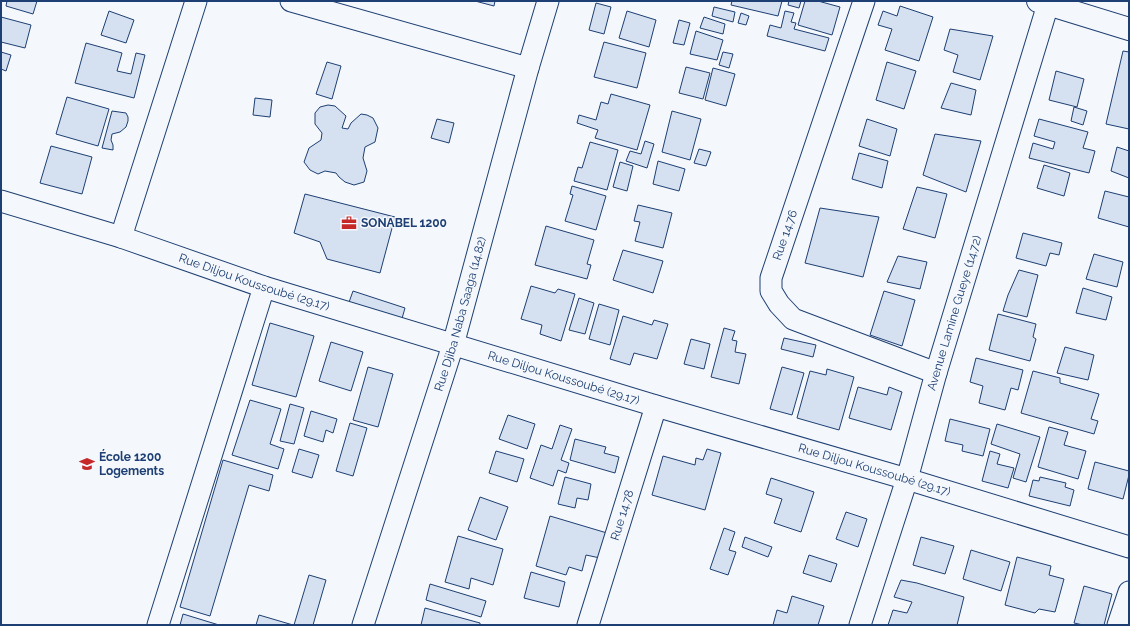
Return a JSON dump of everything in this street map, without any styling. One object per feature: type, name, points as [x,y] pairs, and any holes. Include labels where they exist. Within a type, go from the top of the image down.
[{"type":"street","points":[[121,237],[196,1]]},
{"type":"street","points":[[291,1],[528,68]]},
{"type":"street","name":"Rue Djiba Naba Saaga (14.82)","points":[[363,625],[453,344],[528,68],[548,1]]},
{"type":"street","name":"Rue 14.76","points":[[864,1],[771,278],[771,291],[779,304],[793,319],[936,373]]},
{"type":"street","points":[[1045,2],[1129,29]]},
{"type":"street","name":"Avenue Lamine Gueye (14.72)","points":[[860,625],[907,479],[936,373],[1045,2]]},
{"type":"street","name":"Rue Diljou Koussoubé (29.17)","points":[[1,201],[121,237],[264,287],[656,406],[907,479],[1129,547]]},
{"type":"street","points":[[158,625],[264,287]]},
{"type":"street","name":"Rue 14.78","points":[[588,625],[656,406]]},
{"type":"street","points":[[1118,625],[1129,592]]},
{"type":"building","points":[[7,1],[37,1],[33,14],[6,6]]},
{"type":"building","points":[[475,1],[495,1],[494,6]]},
{"type":"building","points":[[732,1],[782,1],[778,16],[731,5]]},
{"type":"building","points":[[789,1],[801,1],[799,8],[788,5]]},
{"type":"building","points":[[805,1],[818,1],[840,7],[832,35],[798,25]]},
{"type":"building","points":[[596,3],[611,7],[604,34],[589,30]]},
{"type":"building","points":[[900,6],[933,17],[919,61],[885,50],[892,29],[878,25],[883,11],[897,16]]},
{"type":"building","points":[[714,7],[735,12],[733,22],[712,16]]},
{"type":"building","points":[[109,11],[134,20],[126,43],[101,35]]},
{"type":"building","points":[[627,11],[656,20],[649,47],[619,38]]},
{"type":"building","points":[[785,11],[794,13],[791,22],[796,23],[794,29],[829,38],[825,51],[767,36],[770,25],[781,28]]},
{"type":"building","points":[[741,13],[749,16],[746,25],[738,23]]},
{"type":"building","points":[[1,17],[31,25],[25,48],[1,42]]},
{"type":"building","points":[[704,17],[725,24],[723,34],[700,28]]},
{"type":"building","points":[[679,20],[690,23],[684,45],[673,43]]},
{"type":"building","points":[[950,29],[993,36],[980,80],[953,72],[958,55],[944,50]]},
{"type":"building","points":[[696,31],[723,40],[717,60],[690,54]]},
{"type":"building","points":[[604,42],[646,53],[637,88],[594,77]]},
{"type":"building","points":[[86,43],[122,53],[117,71],[131,74],[136,53],[145,55],[134,98],[75,83]]},
{"type":"building","points":[[1123,51],[1129,52],[1129,129],[1106,124]]},
{"type":"building","points":[[1,52],[11,55],[6,71],[1,69]]},
{"type":"building","points":[[723,52],[733,54],[729,68],[719,65]]},
{"type":"building","points":[[327,62],[341,66],[332,99],[316,94]]},
{"type":"building","points":[[887,62],[916,71],[904,109],[876,100]]},
{"type":"building","points":[[686,67],[710,73],[703,99],[679,93]]},
{"type":"building","points":[[713,68],[735,74],[726,106],[705,100]]},
{"type":"building","points":[[1056,71],[1084,79],[1077,107],[1049,100]]},
{"type":"building","points":[[951,83],[976,90],[971,115],[941,108]]},
{"type":"building","points":[[611,94],[650,105],[637,150],[595,138],[598,130],[577,123],[579,115],[596,120],[601,102],[608,104]]},
{"type":"building","points":[[67,97],[109,109],[98,146],[56,134]]},
{"type":"building","points":[[255,98],[272,100],[270,117],[253,115]]},
{"type":"building","points":[[328,105],[335,106],[346,116],[342,128],[348,129],[351,123],[361,114],[373,118],[378,128],[375,142],[365,147],[363,158],[367,171],[364,182],[354,185],[345,182],[336,173],[325,171],[318,174],[310,170],[304,162],[309,148],[321,140],[322,133],[315,124],[315,113],[320,107]]},
{"type":"building","points":[[1074,107],[1087,111],[1083,125],[1071,121]]},
{"type":"building","points":[[112,111],[126,113],[128,117],[126,127],[120,132],[112,134],[111,140],[113,150],[102,148]]},
{"type":"building","points":[[672,111],[701,119],[690,160],[662,152]]},
{"type":"building","points":[[437,119],[454,123],[449,143],[431,138]]},
{"type":"building","points":[[867,119],[897,129],[890,156],[859,146]]},
{"type":"building","points":[[1039,119],[1088,132],[1083,148],[1095,151],[1089,173],[1029,158],[1033,143],[1053,149],[1055,142],[1034,136]]},
{"type":"building","points":[[935,134],[981,141],[966,192],[923,175]]},
{"type":"building","points":[[645,141],[654,144],[647,168],[626,161],[630,151],[641,154]]},
{"type":"building","points":[[590,142],[618,150],[607,190],[574,181],[578,167],[582,168]]},
{"type":"building","points":[[51,146],[92,157],[82,194],[40,183]]},
{"type":"building","points":[[1117,147],[1129,151],[1129,178],[1111,171]]},
{"type":"building","points":[[699,149],[711,152],[706,166],[694,163]]},
{"type":"building","points":[[859,153],[888,161],[882,188],[852,179]]},
{"type":"building","points":[[658,161],[685,169],[679,191],[653,184]]},
{"type":"building","points":[[620,162],[633,166],[627,191],[613,187]]},
{"type":"building","points":[[1044,165],[1070,173],[1064,196],[1037,188]]},
{"type":"building","points":[[572,186],[606,196],[596,230],[565,221],[573,195],[570,194]]},
{"type":"building","points":[[917,187],[947,194],[935,238],[903,229]]},
{"type":"building","points":[[1105,191],[1129,197],[1129,227],[1098,218]]},
{"type":"building","points":[[305,194],[395,217],[380,273],[327,259],[320,242],[294,233]]},
{"type":"building","points":[[638,205],[672,213],[663,248],[635,241],[640,222],[634,221]]},
{"type":"building","points":[[820,208],[879,217],[863,277],[805,263]]},
{"type":"building","points":[[546,226],[594,240],[587,264],[591,265],[587,279],[535,265]]},
{"type":"building","points":[[1023,233],[1062,243],[1059,255],[1050,253],[1046,266],[1016,258]]},
{"type":"building","points":[[623,250],[663,261],[653,293],[613,280]]},
{"type":"building","points":[[1094,254],[1123,262],[1117,287],[1086,279]]},
{"type":"building","points":[[898,256],[927,262],[920,289],[887,282]]},
{"type":"building","points":[[1019,270],[1038,275],[1027,317],[1003,311]]},
{"type":"building","points":[[531,286],[555,293],[558,289],[575,294],[561,341],[540,334],[542,325],[521,319]]},
{"type":"building","points":[[1083,288],[1112,297],[1106,320],[1076,313]]},
{"type":"building","points":[[353,291],[405,308],[401,322],[348,305]]},
{"type":"building","points":[[884,291],[915,300],[902,346],[870,335]]},
{"type":"building","points":[[579,298],[594,303],[585,334],[569,330]]},
{"type":"building","points":[[599,304],[619,310],[610,345],[589,339]]},
{"type":"building","points":[[998,314],[1036,324],[1033,337],[1036,339],[1030,361],[989,350]]},
{"type":"building","points":[[623,316],[652,325],[654,320],[668,324],[657,359],[634,353],[630,365],[610,359]]},
{"type":"building","points":[[270,323],[314,336],[296,397],[252,385]]},
{"type":"building","points":[[724,328],[735,331],[732,340],[737,341],[735,352],[746,354],[739,384],[711,377]]},
{"type":"building","points":[[784,338],[816,345],[813,357],[781,349]]},
{"type":"building","points":[[691,339],[710,344],[704,369],[684,364]]},
{"type":"building","points":[[331,342],[363,352],[351,391],[319,381]]},
{"type":"building","points":[[1065,347],[1094,355],[1088,380],[1057,373]]},
{"type":"building","points":[[976,358],[1023,370],[1018,390],[1011,388],[1005,410],[979,403],[983,386],[970,382]]},
{"type":"building","points":[[368,367],[393,374],[378,427],[353,420]]},
{"type":"building","points":[[782,367],[804,373],[792,415],[770,409]]},
{"type":"building","points":[[827,369],[854,377],[839,430],[797,418],[810,371],[826,375]]},
{"type":"building","points":[[1033,371],[1060,378],[1060,383],[1099,394],[1091,419],[1098,421],[1094,434],[1021,413]]},
{"type":"building","points":[[858,387],[887,395],[889,387],[902,392],[891,430],[849,418]]},
{"type":"building","points":[[250,400],[281,409],[270,444],[284,449],[278,469],[232,455]]},
{"type":"building","points":[[290,404],[304,408],[294,444],[280,441]]},
{"type":"building","points":[[311,411],[337,419],[333,433],[326,430],[323,442],[304,436]]},
{"type":"building","points":[[508,415],[535,424],[527,449],[499,439]]},
{"type":"building","points":[[950,419],[990,429],[983,456],[962,451],[963,445],[945,441]]},
{"type":"building","points":[[350,423],[367,428],[353,476],[336,471]]},
{"type":"building","points":[[997,424],[1040,437],[1026,482],[1013,478],[1020,454],[991,444]]},
{"type":"building","points":[[560,425],[572,429],[561,460],[569,463],[566,473],[558,470],[553,486],[530,478],[541,445],[552,449]]},
{"type":"building","points":[[1049,427],[1068,432],[1064,445],[1086,451],[1078,479],[1038,467]]},
{"type":"building","points":[[575,439],[606,447],[604,453],[619,457],[615,473],[570,460]]},
{"type":"building","points":[[299,449],[319,455],[312,478],[292,472]]},
{"type":"building","points":[[707,449],[721,453],[705,510],[652,495],[663,456],[695,465],[696,458],[703,460]]},
{"type":"building","points":[[496,451],[524,459],[517,482],[489,473]]},
{"type":"building","points":[[990,451],[1000,454],[997,464],[1014,468],[1008,488],[982,481]]},
{"type":"building","points":[[223,460],[273,475],[269,491],[249,485],[210,616],[180,607]]},
{"type":"building","points":[[1095,462],[1129,471],[1123,499],[1088,489]]},
{"type":"building","points":[[565,477],[591,484],[588,500],[577,498],[575,508],[558,504]]},
{"type":"building","points":[[1040,477],[1066,483],[1065,487],[1074,490],[1070,506],[1029,496],[1033,480],[1039,481]]},
{"type":"building","points":[[771,478],[814,492],[801,532],[774,523],[782,499],[766,494]]},
{"type":"building","points":[[480,497],[508,507],[496,540],[468,530]]},
{"type":"building","points":[[846,512],[867,519],[858,547],[836,539]]},
{"type":"building","points":[[550,516],[607,533],[600,558],[586,555],[582,571],[569,567],[566,575],[536,566]]},
{"type":"building","points":[[724,528],[735,532],[729,550],[736,552],[728,575],[710,569]]},
{"type":"building","points":[[458,536],[503,549],[493,585],[471,578],[469,589],[445,582]]},
{"type":"building","points":[[745,537],[772,547],[768,557],[742,547]]},
{"type":"building","points":[[921,537],[954,546],[945,574],[913,565]]},
{"type":"building","points":[[971,550],[1010,562],[1001,591],[963,579]]},
{"type":"building","points":[[809,555],[837,564],[831,582],[803,573]]},
{"type":"building","points":[[1017,557],[1051,566],[1049,575],[1064,579],[1055,612],[1039,609],[1035,613],[1005,605]]},
{"type":"building","points":[[531,572],[565,582],[559,607],[524,598]]},
{"type":"building","points":[[309,575],[326,580],[313,625],[294,625]]},
{"type":"building","points":[[901,580],[917,583],[964,597],[957,625],[888,625],[893,610],[907,613],[912,602],[894,597]]},
{"type":"building","points":[[430,584],[486,601],[481,617],[426,600]]},
{"type":"building","points":[[1084,586],[1112,594],[1104,625],[1083,625],[1074,623]]},
{"type":"building","points":[[792,596],[824,606],[818,625],[773,625],[777,610],[787,613]]},
{"type":"building","points":[[425,608],[480,623],[480,625],[421,625]]},
{"type":"building","points":[[183,614],[219,625],[180,625]]},
{"type":"building","points":[[259,615],[293,625],[256,625]]},
{"type":"place","name":"SONABEL 1200","points":[[349,223]]},
{"type":"place","name":"École 1200 Logements","points":[[87,464]]}]
